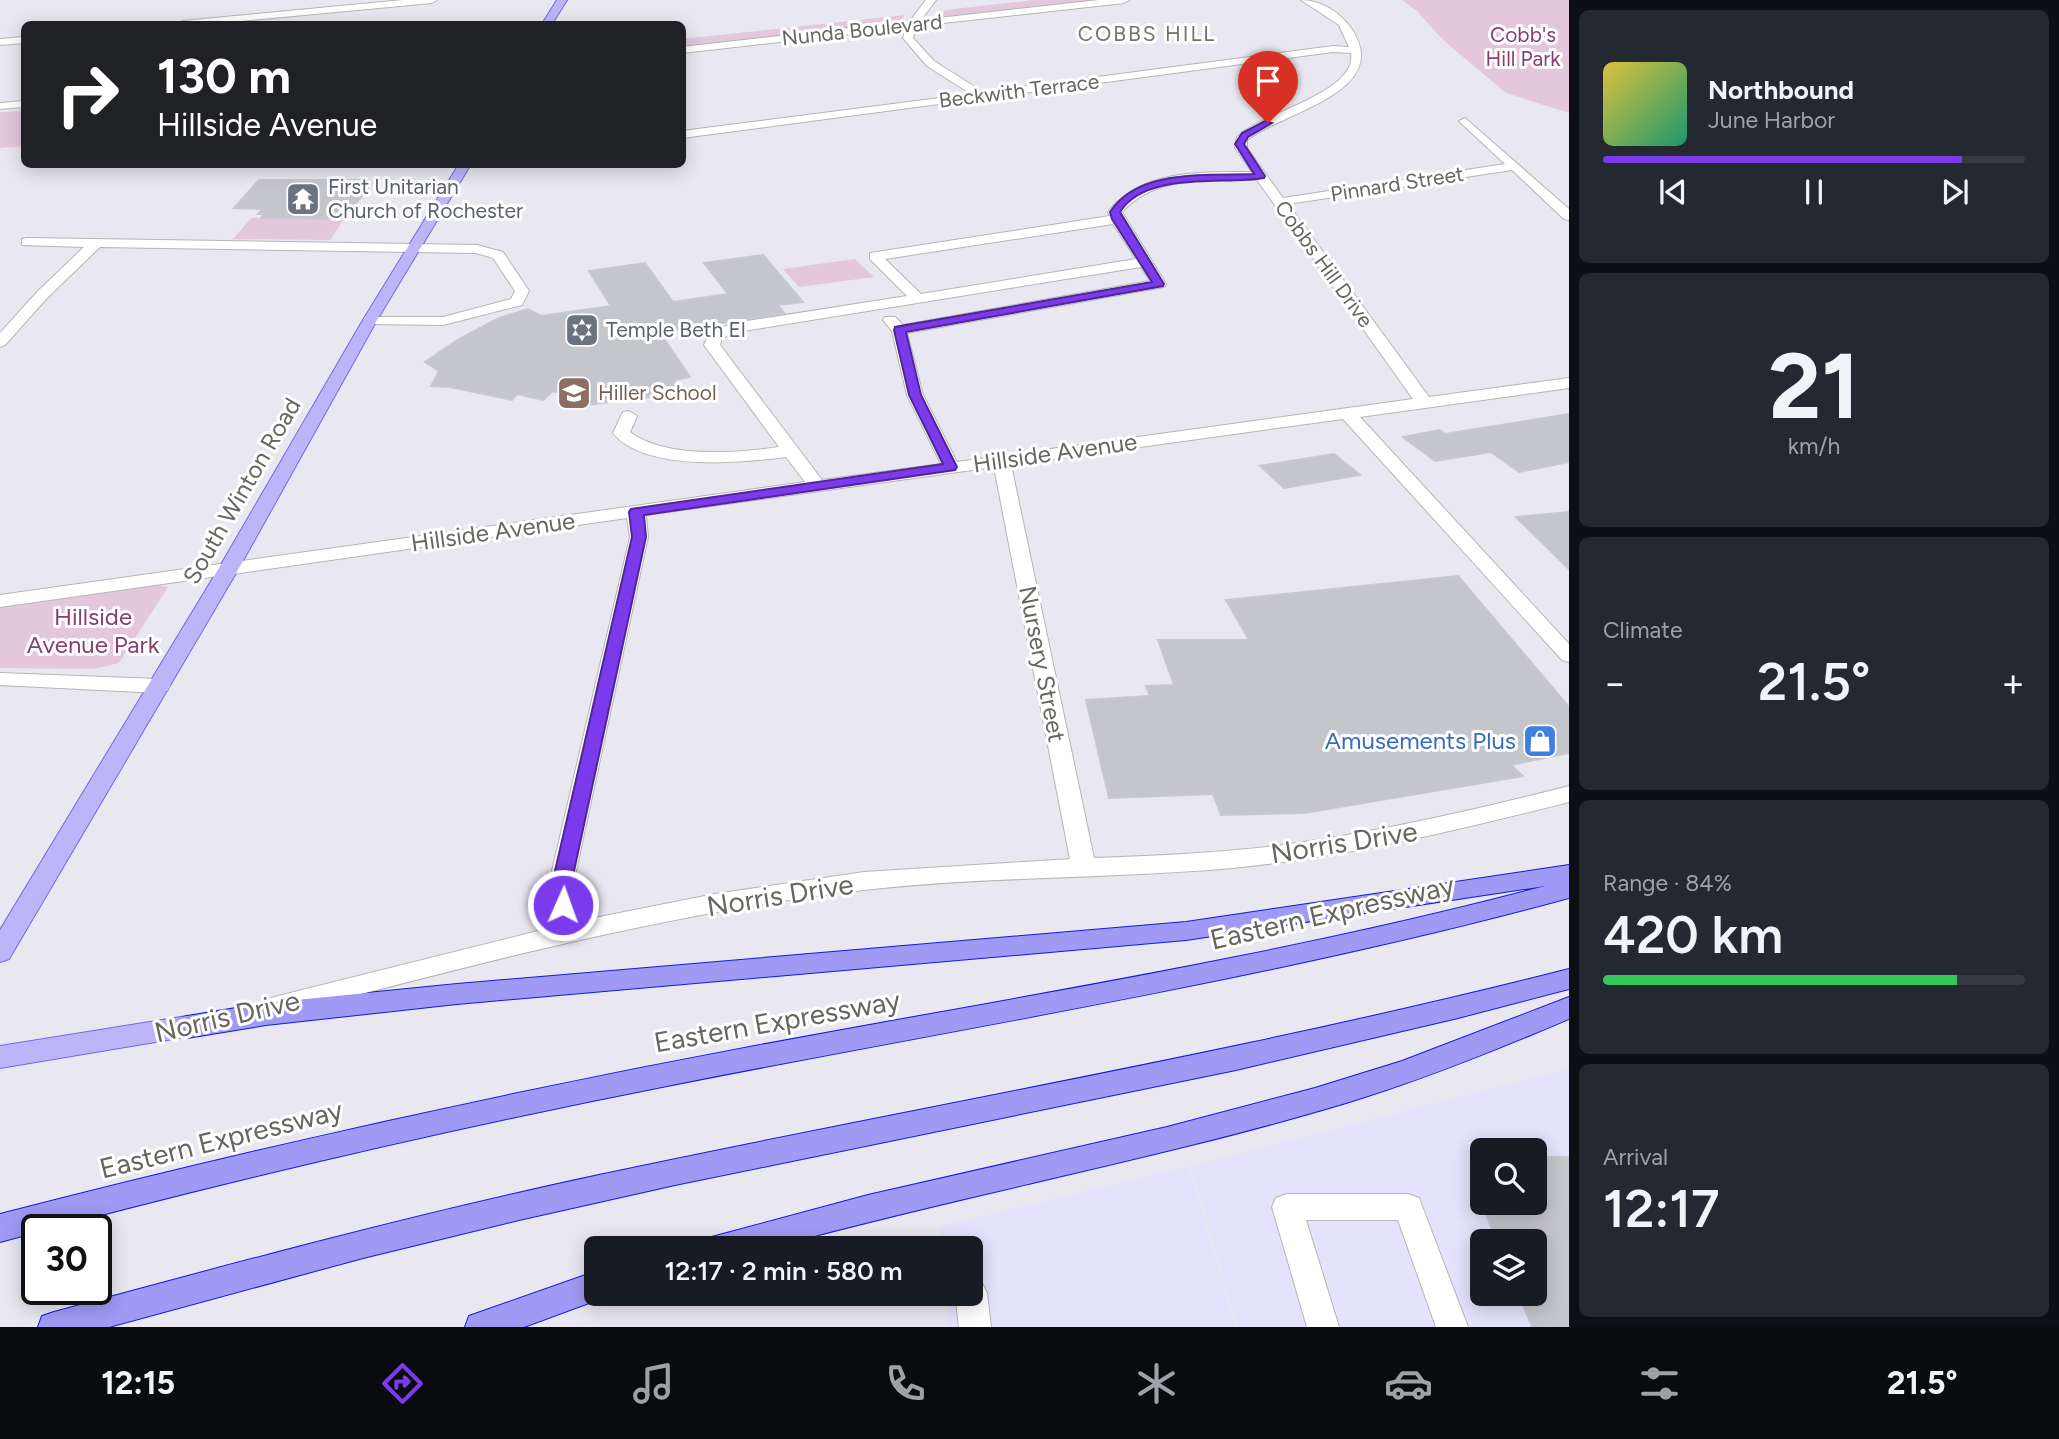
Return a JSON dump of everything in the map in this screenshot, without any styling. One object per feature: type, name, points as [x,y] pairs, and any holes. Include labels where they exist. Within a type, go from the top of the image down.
[{"type":"highway","points":[[187,1027],[266,1014],[457,994],[1186,931],[1569,874]]},
{"type":"highway","name":"Eastern Expressway","points":[[0,1228],[274,1159],[449,1119],[622,1083],[1202,976],[1382,937],[1569,889]]},
{"type":"highway","points":[[54,1327],[251,1273],[556,1198],[1276,1051],[1412,1020],[1569,979]]},
{"type":"highway","points":[[763,1236],[876,1205],[1231,1123],[1313,1101],[1438,1060],[1569,1008]]},
{"type":"highway","points":[[481,1327],[584,1291]]},
{"type":"main road","points":[[549,21],[562,0]]},
{"type":"main road","name":"South Winton Road","points":[[0,952],[229,568],[369,320],[463,168]]},
{"type":"main road","name":"Norris Drive","points":[[0,1057],[187,1027]]},
{"type":"street","points":[[214,21],[432,0]]},
{"type":"street","points":[[931,0],[912,25],[908,38],[915,50],[982,96]]},
{"type":"street","name":"Nunda Boulevard","points":[[686,51],[1124,0]]},
{"type":"street","points":[[1306,0],[1340,20],[1352,36],[1355,50]]},
{"type":"street","name":"Nunda Boulevard","points":[[910,12],[943,8]]},
{"type":"street","points":[[0,43],[21,40]]},
{"type":"street","name":"Beckwith Terrace","points":[[686,134],[1333,49],[1355,50]]},
{"type":"street","name":"Cobbs Hill Drive","points":[[1355,50],[1358,57],[1356,66],[1346,79],[1241,139],[1241,148],[1425,404]]},
{"type":"street","points":[[0,106],[21,104]]},
{"type":"street","points":[[1465,121],[1569,216]]},
{"type":"street","name":"Pinnard Street","points":[[1279,202],[1514,166]]},
{"type":"street","points":[[899,330],[1159,284],[1117,219],[1115,212],[1120,204],[1156,184],[1203,177],[1261,176]]},
{"type":"street","points":[[918,299],[875,256],[1117,219]]},
{"type":"street","points":[[27,242],[477,249],[498,255],[522,291],[517,302],[443,321],[369,320]]},
{"type":"street","points":[[0,342],[43,294],[96,243]]},
{"type":"street","points":[[816,485],[712,345],[715,334],[734,328],[1145,262]]},
{"type":"street","points":[[876,306],[899,330],[915,395],[951,467]]},
{"type":"street","name":"Hillside Avenue","points":[[0,601],[816,485],[1349,415],[1569,383]]},
{"type":"street","points":[[1349,415],[1569,656]]},
{"type":"street","points":[[629,416],[621,433],[639,447],[679,455],[746,457],[791,451]]},
{"type":"street","name":"Nursery Street","points":[[1001,460],[1084,869]]},
{"type":"street","points":[[568,934],[562,894],[564,871],[639,537],[636,512]]},
{"type":"street","points":[[0,679],[159,686]]},
{"type":"street","name":"Norris Drive","points":[[187,1027],[466,956],[719,904],[836,884],[916,876],[1084,869],[1237,858],[1329,846],[1443,825],[1569,794]]},
{"type":"street","points":[[1323,1327],[1287,1208],[1408,1207],[1452,1327]]},
{"type":"street","points":[[973,1306],[975,1327]]},
{"type":"shaded area","points":[[1569,1069],[1569,1327],[1237,1327],[1191,1166]]},
{"type":"shaded area","points":[[1189,1166],[1235,1327],[949,1327],[947,1306],[983,1306],[983,1236],[940,1236],[939,1227]]},
{"type":"green space","points":[[1033,0],[1109,0],[937,20],[945,10]]},
{"type":"green space","name":"Cobb's Hill Park","points":[[1402,0],[1569,0],[1569,113],[1506,93],[1442,39],[1417,11]]},
{"type":"green space","points":[[905,15],[897,25],[686,48],[686,39]]},
{"type":"green space","points":[[21,111],[21,146],[0,148],[0,112]]},
{"type":"green space","points":[[251,218],[344,219],[330,240],[233,239]]},
{"type":"green space","points":[[855,259],[874,277],[799,287],[783,269]]},
{"type":"green space","name":"Hillside Avenue Park","points":[[157,585],[168,587],[119,663],[94,669],[0,668],[0,607]]},
{"type":"building","name":"First Unitarian Church of Rochester","points":[[259,180],[367,180],[365,183],[372,183],[344,219],[261,218],[264,214],[258,214],[263,209],[234,208]]},
{"type":"building","name":"Temple Beth El","points":[[763,255],[803,302],[778,305],[784,313],[660,333],[690,377],[674,380],[682,393],[586,405],[578,397],[553,391],[543,400],[517,394],[512,400],[450,387],[431,386],[439,371],[425,362],[459,339],[499,318],[528,309],[541,316],[611,306],[589,271],[645,263],[673,302],[728,294],[704,263]]},
{"type":"building","points":[[1569,414],[1569,462],[1519,472],[1491,452],[1435,461],[1403,437],[1440,430],[1445,434]]},
{"type":"building","points":[[1334,454],[1360,475],[1284,488],[1260,466]]},
{"type":"building","points":[[1569,512],[1569,569],[1516,517]]},
{"type":"building","points":[[1458,576],[1569,707],[1569,753],[1511,765],[1523,776],[1304,813],[1221,815],[1213,794],[1109,798],[1086,700],[1150,696],[1146,686],[1174,685],[1158,640],[1249,640],[1226,600]]},
{"type":"building","points":[[1547,1157],[1569,1157],[1569,1327],[1532,1327],[1523,1306],[1547,1306],[1547,1229],[1492,1229],[1486,1215],[1547,1215]]},
{"type":"place","name":"First Unitarian Church of Rochester","points":[[303,199]]},
{"type":"place","name":"Temple Beth El","points":[[582,330]]},
{"type":"place","name":"Hiller School","points":[[574,393]]},
{"type":"place","name":"Amusements Plus","points":[[1540,741]]},
{"type":"district","name":"COBBS HILL","points":[[1147,34]]},
{"type":"route","points":[[563,905],[564,871],[639,537],[640,524],[636,512],[951,467],[915,395],[899,330],[1159,284],[1117,219],[1115,212],[1120,204],[1141,190],[1169,181],[1203,177],[1261,176],[1240,144],[1245,135],[1268,123]]}]
